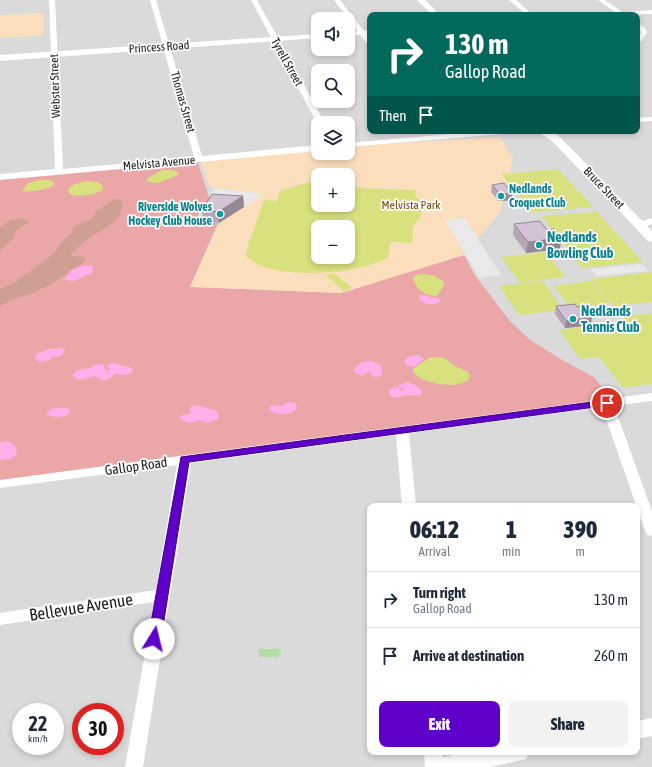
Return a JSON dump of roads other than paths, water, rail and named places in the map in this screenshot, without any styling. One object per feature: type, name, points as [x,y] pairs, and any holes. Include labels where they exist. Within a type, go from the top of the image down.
[{"type":"street","name":"Webster Street","points":[[52,0],[58,172]]},
{"type":"street","name":"Thomas Street","points":[[153,0],[199,159]]},
{"type":"street","name":"Tyrell Street","points":[[254,0],[317,116]]},
{"type":"street","points":[[337,0],[366,32]]},
{"type":"street","points":[[421,0],[433,12]]},
{"type":"street","points":[[512,0],[526,12]]},
{"type":"street","points":[[601,0],[618,12]]},
{"type":"street","points":[[640,13],[652,12]]},
{"type":"street","points":[[640,27],[643,29],[644,33],[640,39]]},
{"type":"street","points":[[355,33],[366,32]]},
{"type":"street","name":"Princess Road","points":[[0,58],[311,36]]},
{"type":"street","points":[[640,120],[652,119]]},
{"type":"street","points":[[355,144],[440,134]]},
{"type":"street","name":"Bruce Street","points":[[550,134],[648,228]]},
{"type":"street","name":"Melvista Avenue","points":[[0,177],[311,149]]},
{"type":"street","name":"Gallop Road","points":[[0,484],[652,397]]},
{"type":"street","points":[[607,403],[652,531]]},
{"type":"street","points":[[402,430],[409,503]]},
{"type":"street","points":[[134,767],[185,459]]},
{"type":"street","name":"Bellevue Avenue","points":[[0,619],[162,595]]},
{"type":"street","points":[[640,729],[652,727]]},
{"type":"street","points":[[433,755],[434,767]]},
{"type":"street","points":[[438,767],[502,755]]},
{"type":"place","name":"Nedlands Croquet Club","points":[[501,196]]},
{"type":"place","name":"Riverside Wolves Hockey Club House","points":[[220,214]]},
{"type":"place","name":"Nedlands Bowling Club","points":[[539,245]]},
{"type":"place","name":"Nedlands Tennis Club","points":[[573,319]]},
{"type":"park label","name":"Melvista Park","points":[[411,205]]}]
